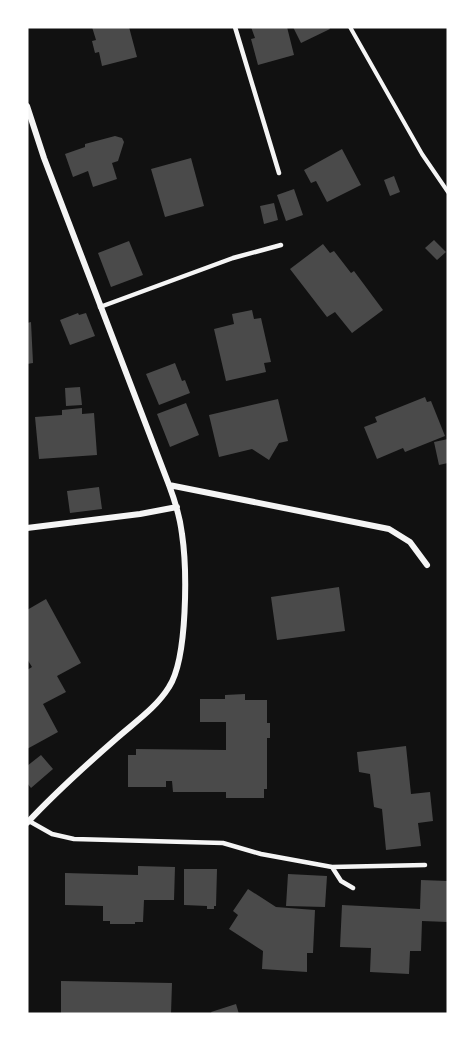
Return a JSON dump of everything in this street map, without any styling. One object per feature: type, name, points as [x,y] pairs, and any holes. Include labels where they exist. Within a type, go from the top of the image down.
[{"type":"street","points":[[27,106],[100,307],[170,485],[177,507],[185,558],[182,642],[178,668],[171,686],[157,703],[71,778],[28,822]]},
{"type":"street","points":[[170,485],[389,529],[410,542],[427,565]]},
{"type":"street","points":[[27,528],[140,514],[177,507]]},
{"type":"lane","points":[[235,27],[279,173]]},
{"type":"lane","points":[[100,307],[233,258],[281,245]]},
{"type":"lane","points":[[28,822],[52,834],[74,839],[223,843],[261,854],[332,867],[425,865]]},
{"type":"lane","points":[[332,867],[341,881],[352,888]]},
{"type":"path","points":[[350,27],[422,154],[448,192]]},
{"type":"building","points":[[92,27],[129,27],[137,57],[102,66],[99,52],[95,53],[92,41],[96,40]]},
{"type":"building","points":[[251,27],[287,27],[294,55],[258,65],[251,39],[255,38]]},
{"type":"building","points":[[293,27],[329,27],[330,29],[301,43]]},
{"type":"building","points":[[115,136],[122,138],[124,142],[118,161],[112,163],[117,179],[93,187],[88,171],[73,177],[65,154],[85,147],[85,144]]},
{"type":"building","points":[[342,149],[361,185],[327,202],[316,181],[311,183],[304,170]]},
{"type":"building","points":[[191,158],[204,206],[165,217],[151,169]]},
{"type":"building","points":[[394,176],[400,192],[390,196],[384,180]]},
{"type":"building","points":[[294,189],[303,215],[286,221],[277,195]]},
{"type":"building","points":[[274,203],[278,220],[264,224],[260,206]]},
{"type":"building","points":[[434,240],[446,252],[437,260],[425,248]]},
{"type":"building","points":[[129,241],[143,275],[111,287],[98,253]]},
{"type":"building","points":[[323,244],[330,253],[334,251],[351,273],[354,271],[383,310],[352,333],[335,312],[327,317],[290,269]]},
{"type":"building","points":[[252,310],[254,319],[261,318],[271,362],[264,363],[266,372],[226,381],[214,329],[234,324],[232,314]]},
{"type":"building","points":[[78,313],[79,315],[86,313],[95,336],[70,345],[60,320]]},
{"type":"building","points":[[31,322],[33,363],[27,364],[27,323]]},
{"type":"building","points":[[175,363],[190,393],[159,405],[146,374]]},
{"type":"building","points":[[80,387],[82,405],[66,406],[65,388]]},
{"type":"building","points":[[425,397],[427,402],[431,401],[445,436],[405,452],[403,448],[377,459],[364,427],[377,422],[375,417]]},
{"type":"building","points":[[278,399],[288,441],[279,443],[269,460],[252,449],[219,457],[209,415]]},
{"type":"building","points":[[186,403],[199,435],[170,447],[157,414]]},
{"type":"building","points":[[82,408],[82,414],[94,413],[97,455],[39,459],[35,417],[62,415],[62,410]]},
{"type":"building","points":[[448,439],[448,463],[439,465],[434,442]]},
{"type":"building","points":[[99,487],[102,509],[70,513],[67,491]]},
{"type":"building","points":[[339,587],[345,631],[277,640],[271,597]]},
{"type":"building","points":[[46,599],[81,663],[57,676],[66,692],[43,704],[58,732],[27,749],[27,670],[32,667],[27,659],[27,610]]},
{"type":"building","points":[[245,694],[245,700],[267,700],[267,723],[270,723],[270,738],[267,738],[267,789],[264,789],[264,798],[226,798],[226,792],[173,792],[172,781],[166,781],[166,787],[128,787],[128,755],[136,755],[136,749],[226,750],[226,722],[200,722],[200,699],[225,699],[225,695]]},
{"type":"building","points":[[406,746],[411,794],[430,792],[433,821],[418,823],[421,846],[386,850],[382,809],[374,807],[370,774],[359,772],[357,752]]},
{"type":"building","points":[[41,755],[53,769],[31,788],[27,783],[27,766]]},
{"type":"building","points":[[138,866],[175,867],[174,900],[144,900],[143,922],[110,924],[110,921],[103,921],[103,906],[65,905],[65,873],[138,875]]},
{"type":"building","points":[[184,869],[217,869],[214,909],[207,909],[207,906],[184,905]]},
{"type":"building","points":[[288,874],[327,876],[325,907],[286,906]]},
{"type":"building","points":[[421,880],[448,881],[448,922],[422,921],[421,951],[410,951],[409,974],[370,972],[371,948],[340,947],[342,905],[420,909]]},
{"type":"building","points":[[248,889],[276,907],[315,910],[313,953],[307,953],[307,972],[262,969],[263,951],[229,929],[238,915],[233,911]]},
{"type":"building","points":[[61,981],[172,983],[171,1014],[61,1014]]},
{"type":"building","points":[[236,1004],[239,1014],[212,1014],[211,1012]]}]
